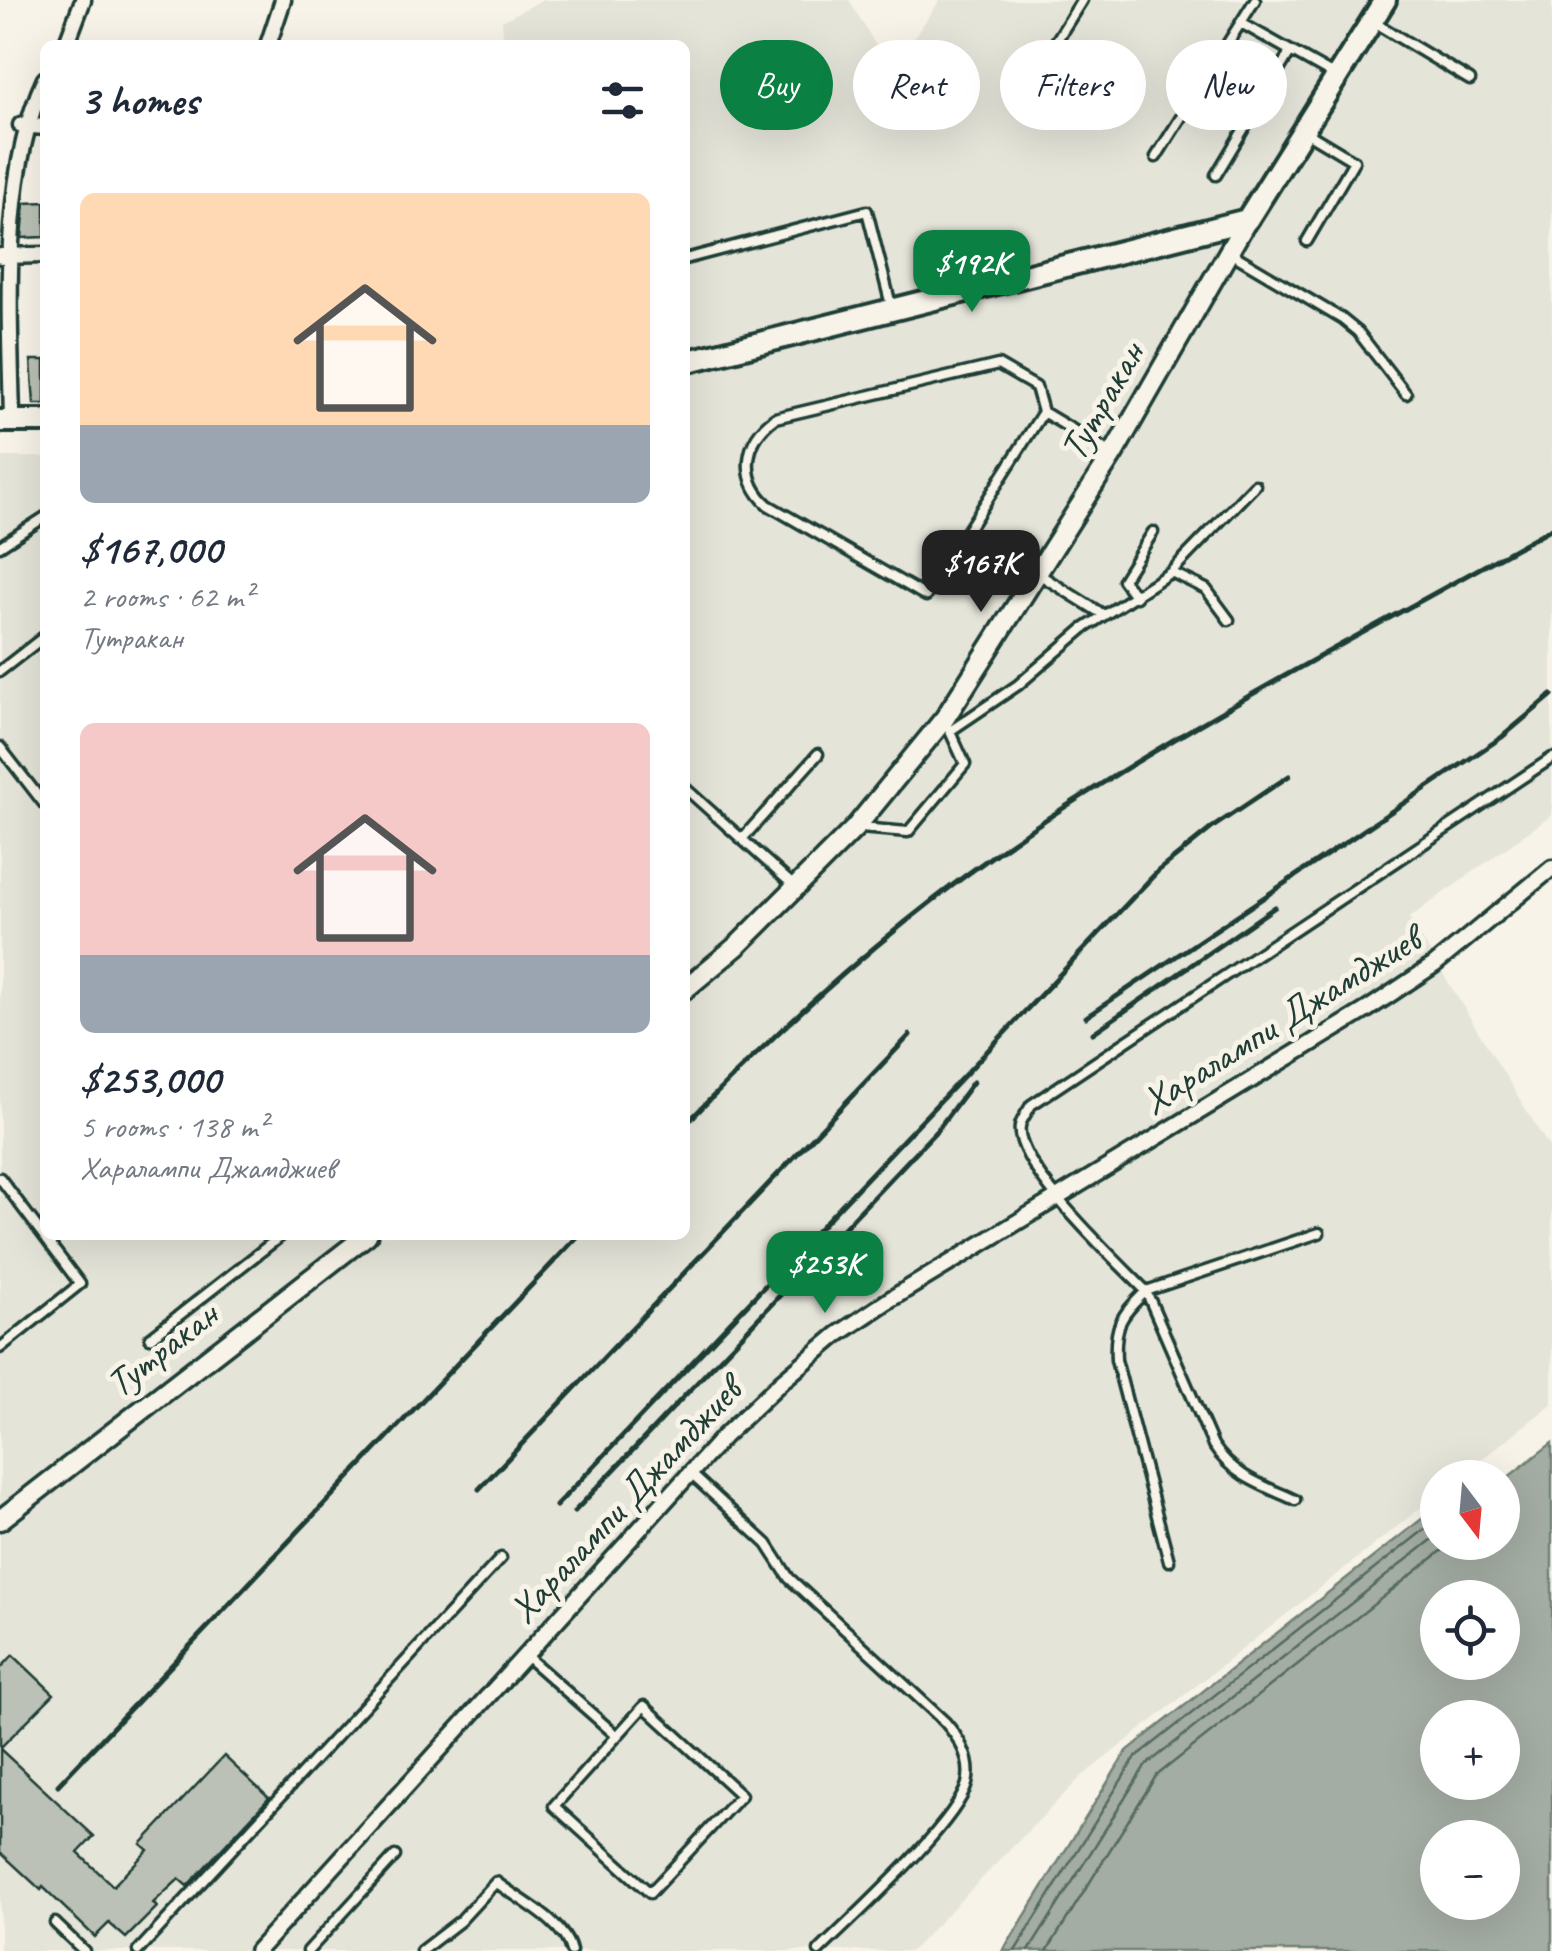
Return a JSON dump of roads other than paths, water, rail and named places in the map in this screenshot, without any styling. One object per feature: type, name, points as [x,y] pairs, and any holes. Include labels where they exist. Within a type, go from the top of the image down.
[{"type":"main road","name":"Тутракан","points":[[1247,220],[1379,5]]},
{"type":"main road","points":[[690,361],[1247,220]]},
{"type":"main road","points":[[6,421],[40,421]]},
{"type":"street","points":[[68,40],[84,0]]},
{"type":"street","points":[[270,40],[283,0]]},
{"type":"street","points":[[6,421],[4,256],[8,200],[21,126],[40,89]]},
{"type":"street","points":[[21,126],[40,127]]},
{"type":"street","name":"Тутракан","points":[[690,986],[738,945],[855,828],[947,724],[1113,454],[1247,220]]},
{"type":"street","points":[[4,256],[40,255]]},
{"type":"street","name":"Харалампи Джамджиев","points":[[257,1951],[690,1473],[781,1382],[837,1335],[1368,1009],[1434,964],[1552,868]]},
{"type":"street","name":"Тутракан","points":[[0,1520],[361,1240]]},
{"type":"lane","points":[[1057,40],[1082,0]]},
{"type":"lane","points":[[1156,156],[1255,0]]},
{"type":"lane","points":[[1379,5],[1470,80]]},
{"type":"lane","points":[[1241,22],[1337,77]]},
{"type":"lane","points":[[1216,175],[1290,52]]},
{"type":"lane","points":[[1304,131],[1354,161],[1307,241]]},
{"type":"lane","points":[[690,258],[867,211],[892,309]]},
{"type":"lane","points":[[1228,252],[1342,319],[1358,332],[1406,394]]},
{"type":"lane","points":[[1043,412],[926,596],[768,506],[756,494],[750,478],[748,457],[754,440],[761,428],[775,418],[998,365],[1036,387],[1043,412],[1113,454]]},
{"type":"lane","points":[[855,828],[908,832],[966,764],[947,724],[995,702],[1060,646],[1170,572],[1255,485]]},
{"type":"lane","points":[[0,546],[40,520]]},
{"type":"lane","points":[[1136,596],[1124,580],[1153,532]]},
{"type":"lane","points":[[1170,572],[1206,588],[1228,620]]},
{"type":"lane","points":[[1038,574],[1104,615]]},
{"type":"lane","points":[[0,670],[40,640]]},
{"type":"lane","points":[[0,748],[40,796]]},
{"type":"lane","points":[[742,839],[818,754]]},
{"type":"lane","points":[[1295,1500],[1238,1474],[1224,1462],[1212,1445],[1146,1291],[1057,1198],[1022,1148],[1020,1126],[1031,1106],[1552,758]]},
{"type":"lane","points":[[690,792],[795,887]]},
{"type":"lane","points":[[0,1178],[40,1231]]},
{"type":"lane","points":[[1170,1561],[1116,1360],[1115,1338],[1121,1316],[1146,1291],[1319,1233]]},
{"type":"lane","points":[[0,1348],[80,1284],[47,1240]]},
{"type":"lane","points":[[150,1338],[276,1240]]},
{"type":"lane","points":[[690,1473],[767,1544],[789,1578],[945,1722],[959,1737],[966,1758],[968,1780],[949,1818],[819,1951]]},
{"type":"lane","points":[[138,1951],[502,1558]]},
{"type":"lane","points":[[525,1655],[616,1736]]},
{"type":"lane","points":[[644,1706],[741,1795],[650,1894],[554,1806],[616,1736],[644,1706]]},
{"type":"lane","points":[[308,1951],[395,1856]]},
{"type":"lane","points":[[421,1951],[460,1921],[496,1882],[559,1929],[569,1940],[571,1951]]},
{"type":"lane","points":[[55,1923],[84,1951]]},
{"type":"water","points":[[1552,1443],[1552,1951],[1003,1951],[1127,1751],[1420,1520],[1420,1560],[1520,1560],[1520,1468]]},
{"type":"railway","points":[[690,1120],[769,1041],[858,961],[999,851],[1171,741],[1552,528]]},
{"type":"railway","points":[[1086,1017],[1502,737],[1552,695]]},
{"type":"railway","points":[[556,1506],[1158,871],[1213,827],[1289,776]]},
{"type":"railway","points":[[1093,1033],[1275,907]]},
{"type":"railway","points":[[479,1489],[910,1035]]},
{"type":"railway","points":[[574,1512],[938,1129],[973,1082]]},
{"type":"railway","points":[[58,1785],[574,1240]]}]
